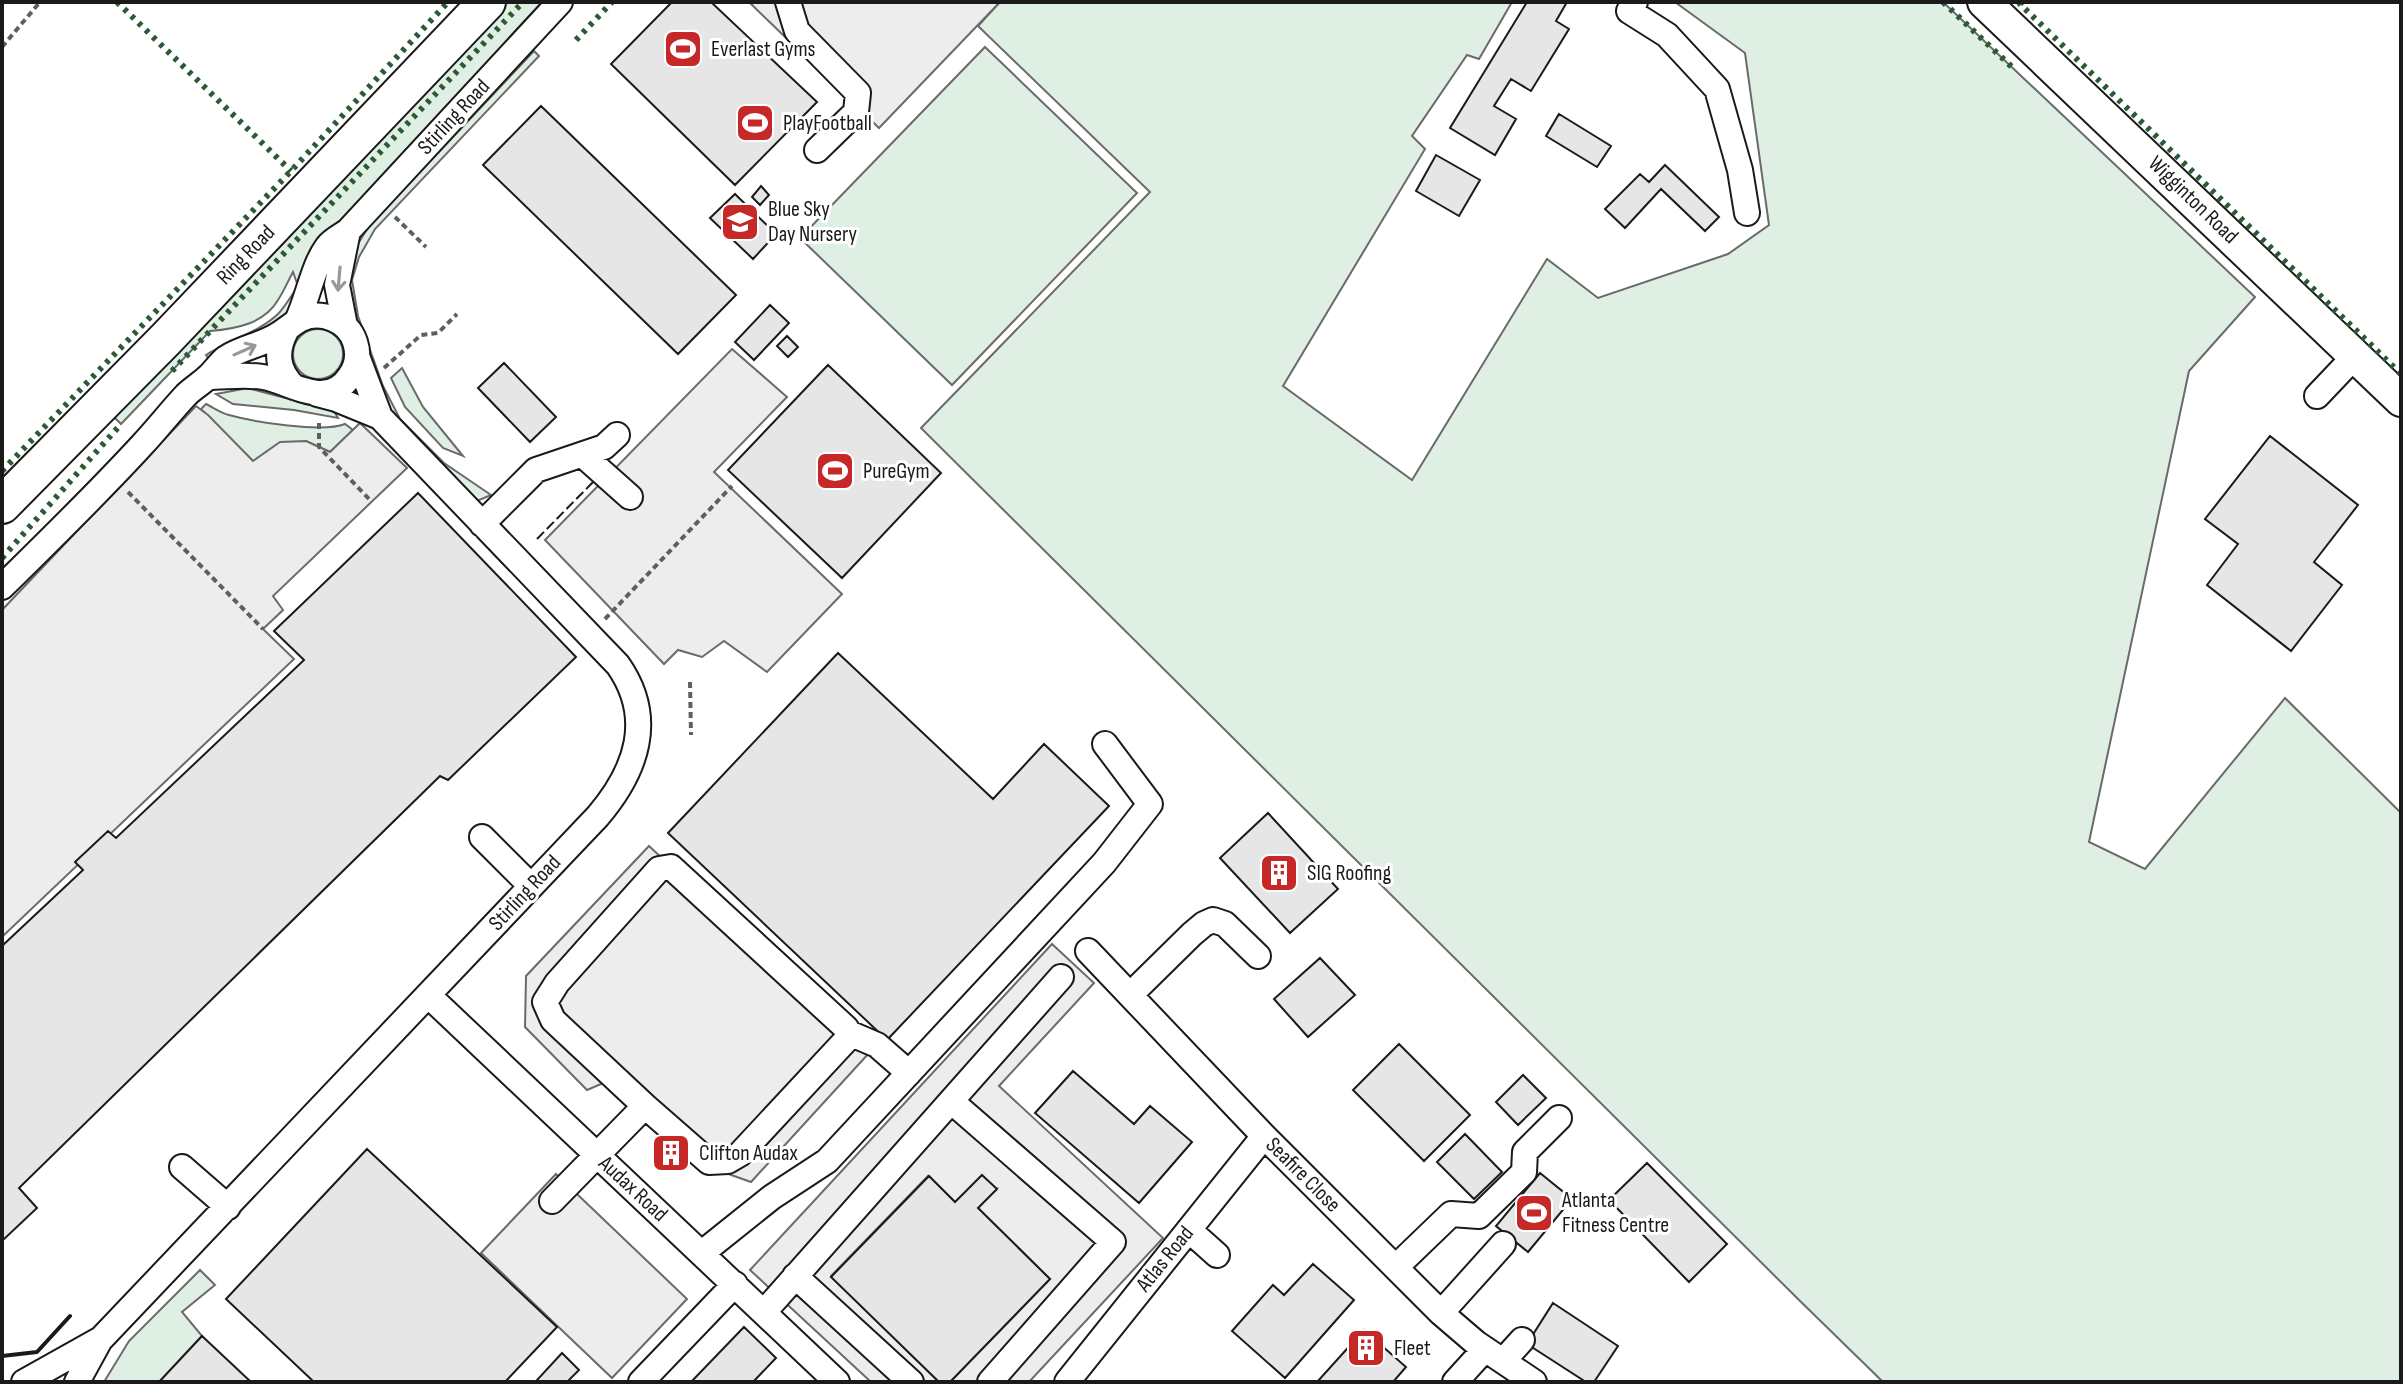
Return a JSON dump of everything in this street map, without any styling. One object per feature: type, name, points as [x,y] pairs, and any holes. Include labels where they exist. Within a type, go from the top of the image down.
[{"type":"highway","name":"Ring Road","points":[[2,505],[166,339],[487,2]]},
{"type":"main road","name":"Wigginton Road","points":[[1995,5],[2401,400]]},
{"type":"street","name":"Stirling Road","points":[[292,326],[305,303],[318,262],[329,244],[348,231],[560,2]]},
{"type":"street","points":[[788,2],[797,31],[858,93],[856,112],[817,150]]},
{"type":"street","points":[[1635,2],[1629,11],[1667,35],[1717,89],[1740,170],[1747,213]]},
{"type":"street","points":[[345,326],[337,285],[348,231]]},
{"type":"street","points":[[2,587],[225,358],[310,316],[322,316],[335,319],[352,335],[357,356],[349,379],[329,393],[306,390],[281,370],[278,360],[281,340],[292,326]]},
{"type":"street","name":"Stirling Road","points":[[77,1382],[100,1340],[598,816],[626,778],[637,743],[638,709],[629,681],[618,665],[380,417],[357,356]]},
{"type":"street","points":[[2317,396],[2355,356]]},
{"type":"street","name":"Stirling Road","points":[[208,377],[261,376],[336,399],[380,417]]},
{"type":"street","points":[[482,524],[536,470],[584,456],[604,447],[617,435]]},
{"type":"street","points":[[584,456],[630,497]]},
{"type":"street","points":[[702,1253],[772,1197],[827,1161],[1104,863],[1150,804],[1105,744]]},
{"type":"street","points":[[482,837],[531,886]]},
{"type":"street","points":[[849,1033],[848,1038],[740,1154],[728,1161],[709,1162],[553,1020],[545,1002],[557,983],[663,867],[671,867],[849,1033],[877,1045],[909,1073]]},
{"type":"street","points":[[1130,995],[1192,934],[1213,920],[1225,924],[1258,956]]},
{"type":"street","name":"Seafire Close","points":[[1088,951],[1264,1136],[1441,1313],[1534,1382]]},
{"type":"street","points":[[764,1312],[1061,977]]},
{"type":"street","name":"Audax Road","points":[[429,996],[837,1382]]},
{"type":"street","points":[[951,1101],[1113,1242],[990,1382]]},
{"type":"street","points":[[552,1201],[645,1106]]},
{"type":"street","points":[[1396,1267],[1451,1214],[1479,1216],[1524,1172],[1525,1152],[1559,1118]]},
{"type":"street","name":"Atlas Road","points":[[1067,1382],[1264,1136]]},
{"type":"street","points":[[182,1167],[228,1207]]},
{"type":"street","points":[[1189,1230],[1217,1255]]},
{"type":"street","points":[[1441,1313],[1503,1244]]},
{"type":"street","points":[[795,1276],[911,1382]]},
{"type":"street","points":[[641,1382],[735,1284]]},
{"type":"street","name":"Stirling Road","points":[[24,1382],[100,1340]]},
{"type":"street","points":[[1455,1382],[1522,1340]]},
{"type":"path","points":[[2,47],[40,2]]},
{"type":"path","points":[[395,217],[426,247]]},
{"type":"path","points":[[383,370],[421,335],[438,333],[457,314]]},
{"type":"path","points":[[319,423],[319,447],[372,502]]},
{"type":"path","points":[[112,476],[263,629]]},
{"type":"path","points":[[603,620],[732,486]]},
{"type":"path","points":[[690,682],[691,735]]},
{"type":"green space","points":[[503,2],[542,2],[321,241],[292,307],[275,324],[209,359],[206,355],[263,325],[279,313],[298,286],[293,272],[278,300],[265,315],[239,327],[210,331],[121,424],[111,414]]},
{"type":"green space","points":[[1000,2],[1512,2],[1479,59],[1467,55],[1412,136],[1425,149],[1283,386],[1412,480],[1547,259],[1598,298],[1728,254],[1769,225],[1745,53],[1675,2],[1943,2],[2255,297],[2189,371],[2089,842],[2145,869],[2285,698],[2401,813],[2401,1382],[1883,1382],[1797,1298],[921,428],[1150,192],[978,26]]},
{"type":"green space","points":[[985,47],[1137,193],[952,385],[800,238]]},
{"type":"green space","points":[[534,51],[539,56],[375,229],[359,257],[352,280],[358,316],[383,386],[400,419],[444,463],[491,495],[477,501],[465,494],[421,449],[389,408],[370,372],[354,329],[346,276],[352,256],[369,226]]},
{"type":"green space","points":[[318,329],[336,336],[343,354],[336,372],[318,379],[300,372],[293,354],[300,336]]},
{"type":"green space","points":[[402,368],[423,407],[463,456],[443,448],[405,407],[391,378]]},
{"type":"green space","points":[[248,388],[334,411],[338,418],[233,404],[216,394]]},
{"type":"green space","points":[[206,404],[226,414],[254,421],[305,427],[345,424],[353,430],[330,452],[306,441],[253,461],[201,409]]},
{"type":"green space","points":[[200,1270],[215,1285],[182,1312],[202,1336],[159,1382],[104,1382],[129,1341]]},
{"type":"shaded area","points":[[749,2],[1000,2],[879,128]]},
{"type":"shaded area","points":[[732,349],[787,397],[714,472],[842,594],[767,672],[724,641],[702,657],[678,650],[664,664],[545,540]]},
{"type":"shaded area","points":[[196,406],[253,461],[280,442],[306,441],[330,452],[360,423],[407,468],[273,596],[283,610],[263,629],[294,659],[2,937],[2,610]]},
{"type":"shaded area","points":[[649,846],[870,1052],[751,1182],[706,1166],[608,1081],[587,1090],[525,1027],[526,976]]},
{"type":"shaded area","points":[[1052,944],[1094,983],[999,1086],[1163,1238],[1029,1382],[950,1382],[1050,1279],[978,1208],[996,1189],[955,1202],[928,1176],[831,1276],[939,1382],[871,1382],[750,1270]]},
{"type":"shaded area","points":[[556,1174],[687,1299],[612,1378],[481,1253]]},
{"type":"building","points":[[672,2],[711,2],[817,102],[735,185],[611,64]]},
{"type":"building","points":[[1527,2],[1567,2],[1556,21],[1569,29],[1531,91],[1511,79],[1494,106],[1516,119],[1495,155],[1450,128]]},
{"type":"building","points":[[541,106],[736,295],[678,354],[483,165]]},
{"type":"building","points":[[1559,114],[1611,146],[1597,167],[1546,136]]},
{"type":"building","points":[[1436,155],[1480,180],[1459,216],[1416,191]]},
{"type":"building","points":[[1665,165],[1719,217],[1705,231],[1661,189],[1625,228],[1605,209],[1640,174],[1649,182]]},
{"type":"building","points":[[761,186],[769,195],[760,205],[752,197]]},
{"type":"building","points":[[735,194],[776,234],[753,259],[710,218]]},
{"type":"building","points":[[770,305],[789,323],[754,360],[735,342]]},
{"type":"building","points":[[787,336],[798,347],[788,357],[777,346]]},
{"type":"building","points":[[504,363],[556,417],[530,442],[478,388]]},
{"type":"building","name":"PureGym","points":[[828,365],[941,473],[842,578],[728,470]]},
{"type":"building","points":[[2270,436],[2358,505],[2314,562],[2342,585],[2291,651],[2207,585],[2238,544],[2205,519]]},
{"type":"building","points":[[418,493],[576,657],[448,780],[440,776],[19,1188],[37,1208],[2,1241],[2,946],[83,870],[75,862],[108,831],[116,838],[304,660],[274,631]]},
{"type":"building","points":[[838,653],[993,799],[1044,744],[1109,806],[887,1040],[668,833]]},
{"type":"building","name":"SIG Roofing","points":[[1268,813],[1338,889],[1290,933],[1220,858]]},
{"type":"building","points":[[1320,958],[1355,995],[1308,1037],[1274,999]]},
{"type":"building","points":[[1399,1044],[1470,1115],[1424,1161],[1353,1090]]},
{"type":"building","points":[[1073,1071],[1134,1124],[1150,1106],[1192,1142],[1139,1203],[1035,1113]]},
{"type":"building","points":[[1523,1075],[1546,1098],[1518,1125],[1496,1102]]},
{"type":"building","points":[[1465,1134],[1502,1172],[1474,1199],[1437,1162]]},
{"type":"building","name":"Clifton Audax","points":[[665,1141],[683,1158],[676,1166],[658,1149]]},
{"type":"building","points":[[367,1149],[557,1327],[505,1382],[314,1382],[226,1299]]},
{"type":"building","points":[[1647,1163],[1727,1244],[1689,1282],[1609,1200]]},
{"type":"building","name":"Atlanta Fitness Centre","points":[[1540,1173],[1572,1199],[1528,1252],[1496,1226]]},
{"type":"building","points":[[982,1175],[997,1189],[978,1208],[1050,1279],[950,1382],[939,1382],[831,1277],[929,1176],[955,1202]]},
{"type":"building","points":[[1313,1264],[1354,1300],[1285,1378],[1232,1331],[1273,1285],[1284,1295]]},
{"type":"building","points":[[1553,1303],[1618,1346],[1594,1382],[1586,1382],[1527,1344]]},
{"type":"building","points":[[744,1327],[776,1358],[753,1382],[691,1382]]},
{"type":"building","name":"Fleet","points":[[1364,1330],[1406,1367],[1393,1382],[1317,1382]]},
{"type":"building","points":[[202,1336],[251,1382],[159,1382]]},
{"type":"building","points":[[562,1353],[579,1370],[567,1382],[537,1380]]},
{"type":"hedge","points":[[117,2],[291,171]]},
{"type":"hedge","points":[[2,471],[291,171],[448,2]]},
{"type":"hedge","points":[[172,371],[523,2]]},
{"type":"hedge","points":[[576,40],[612,2]]},
{"type":"hedge","points":[[1943,2],[2015,70]]},
{"type":"hedge","points":[[2022,2],[2020,4],[2401,374]]},
{"type":"hedge","points":[[2,558],[121,424]]},
{"type":"fence","points":[[537,539],[596,479]]},
{"type":"wall","points":[[2,1356],[37,1352],[70,1316]]},
{"type":"place","name":"Everlast Gyms","points":[[683,49]]},
{"type":"place","name":"PlayFootball","points":[[755,123]]},
{"type":"place","name":"Blue Sky Day Nursery","points":[[740,222]]},
{"type":"place","name":"PureGym","points":[[835,471]]},
{"type":"place","name":"SIG Roofing","points":[[1279,873]]},
{"type":"place","name":"Clifton Audax","points":[[671,1153]]},
{"type":"place","name":"Atlanta Fitness Centre","points":[[1534,1213]]},
{"type":"place","name":"Fleet","points":[[1366,1348]]}]
